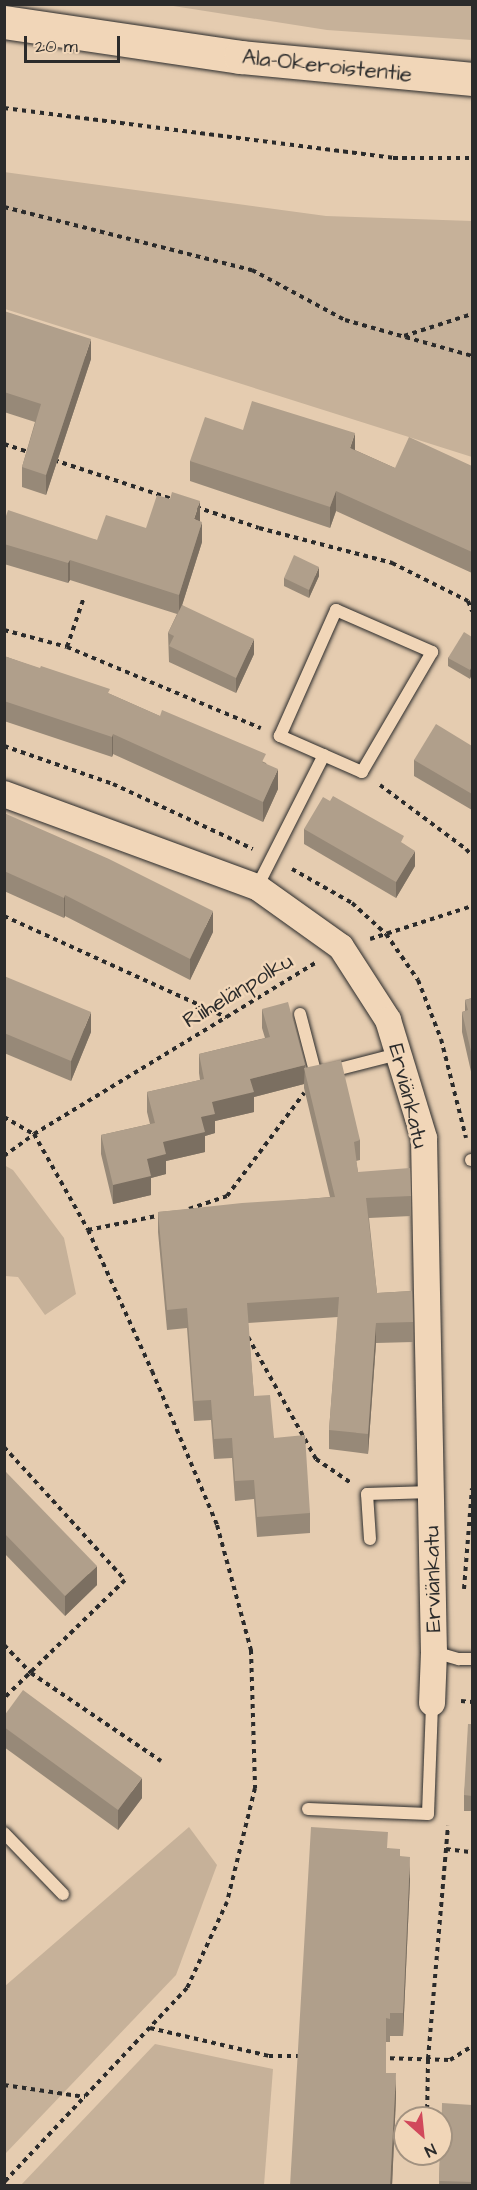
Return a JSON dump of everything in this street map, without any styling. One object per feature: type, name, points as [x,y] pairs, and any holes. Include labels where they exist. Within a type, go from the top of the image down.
[{"type":"main road","name":"Ala-Okeroistentie","points":[[4,22],[240,57],[472,79]]},
{"type":"street","name":"Erviänkatu","points":[[4,794],[256,887],[341,947],[388,1020],[424,1138],[434,1652],[432,1703]]},
{"type":"lane","points":[[336,610],[432,652],[362,772],[280,736],[336,610]]},
{"type":"lane","points":[[256,887],[324,755]]},
{"type":"lane","points":[[300,1014],[316,1074],[398,1054]]},
{"type":"lane","points":[[370,1539],[367,1494],[431,1492]]},
{"type":"lane","points":[[434,1652],[459,1659],[472,1659]]},
{"type":"lane","points":[[308,1809],[428,1814],[432,1703]]},
{"type":"lane","points":[[4,1833],[63,1894]]},
{"type":"path","points":[[4,108],[393,158],[472,158]]},
{"type":"path","points":[[4,207],[252,270],[345,320],[472,356]]},
{"type":"path","points":[[403,336],[472,314]]},
{"type":"path","points":[[4,444],[38,455]]},
{"type":"path","points":[[49,458],[182,502]]},
{"type":"path","points":[[193,506],[259,528],[392,563],[468,602],[472,611]]},
{"type":"path","points":[[67,647],[84,597]]},
{"type":"path","points":[[4,630],[67,647],[280,736]]},
{"type":"path","points":[[362,772],[466,849],[472,856]]},
{"type":"path","name":"Riihelänpolku","points":[[4,1156],[34,1134],[341,947],[472,906]]},
{"type":"path","points":[[4,916],[226,1017]]},
{"type":"path","points":[[180,1211],[227,1196],[281,1127],[316,1074]]},
{"type":"path","points":[[4,1117],[34,1134],[88,1230],[152,1371],[217,1525],[251,1650],[255,1788],[227,1902],[187,1988],[4,2182]]},
{"type":"path","points":[[191,1209],[201,1214]]},
{"type":"path","points":[[88,1230],[168,1214]]},
{"type":"path","points":[[242,1328],[316,1459],[367,1494]]},
{"type":"path","points":[[4,1447],[124,1580],[4,1698]]},
{"type":"path","points":[[4,1646],[31,1673],[162,1761]]},
{"type":"path","points":[[427,2106],[428,2059],[449,1816]]},
{"type":"path","points":[[446,1849],[472,1852]]},
{"type":"path","points":[[150,2028],[269,2056],[303,2056]]},
{"type":"path","points":[[371,2058],[450,2060],[472,2046]]},
{"type":"path","points":[[4,2085],[86,2097]]},
{"type":"shaded area","points":[[167,5],[472,5],[472,40],[327,30]]},
{"type":"shaded area","points":[[4,172],[326,216],[472,221],[472,457],[5,309]]},
{"type":"shaded area","points":[[4,1165],[13,1170],[64,1238],[76,1294],[45,1315],[18,1277],[5,1276]]},
{"type":"shaded area","points":[[189,1827],[217,1865],[176,1975],[5,2154],[5,1986]]},
{"type":"shaded area","points":[[155,2044],[273,2069],[264,2185],[21,2185]]},
{"type":"building","points":[[4,311],[91,339],[46,475],[22,467],[41,404],[4,392]]},
{"type":"building","points":[[252,401],[355,433],[350,448],[395,468],[409,437],[472,466],[472,552],[336,491],[330,507],[190,461],[205,417],[243,430]]},
{"type":"building","points":[[172,492],[200,501],[194,519],[202,522],[179,595],[70,560],[68,563],[4,544],[4,522],[8,510],[97,540],[106,515],[146,528],[157,495],[170,499]]},
{"type":"building","points":[[294,555],[319,567],[309,590],[284,578]]},
{"type":"building","points":[[182,605],[254,639],[236,678],[169,646],[174,636],[168,633]]},
{"type":"building","points":[[464,632],[472,637],[470,670],[448,658]]},
{"type":"building","points":[[4,656],[110,689],[108,693],[160,716],[162,710],[266,754],[262,762],[278,769],[263,802],[113,734],[112,737],[4,701]]},
{"type":"building","points":[[436,724],[472,746],[472,794],[414,760]]},
{"type":"building","points":[[333,796],[404,836],[401,842],[415,851],[396,882],[304,829],[323,797],[330,801]]},
{"type":"building","points":[[4,813],[109,859],[213,911],[190,959],[65,895],[64,898],[4,871]]},
{"type":"building","points":[[4,976],[91,1012],[71,1061],[4,1033]]},
{"type":"building","points":[[472,998],[472,1056],[462,1012],[468,1010],[465,1000]]},
{"type":"building","points":[[288,1002],[305,1065],[250,1079],[254,1092],[212,1102],[215,1114],[201,1117],[205,1132],[163,1142],[166,1154],[147,1159],[151,1176],[113,1185],[101,1135],[155,1123],[147,1092],[204,1079],[199,1054],[270,1037],[262,1009]]},
{"type":"building","points":[[341,1060],[360,1140],[354,1142],[358,1172],[410,1168],[411,1196],[366,1198],[377,1293],[412,1291],[413,1322],[376,1323],[368,1434],[329,1430],[339,1297],[247,1303],[254,1396],[270,1395],[274,1438],[305,1435],[310,1513],[257,1517],[254,1480],[235,1481],[232,1438],[214,1439],[211,1400],[194,1401],[187,1308],[167,1310],[158,1212],[242,1203],[335,1197],[304,1068]]},
{"type":"building","points":[[4,1470],[97,1566],[65,1596],[4,1533]]},
{"type":"building","points":[[23,1690],[142,1778],[118,1810],[4,1727],[4,1716]]},
{"type":"building","points":[[468,1724],[472,1724],[472,1796],[464,1795]]},
{"type":"building","points":[[311,1827],[388,1832],[387,1848],[400,1849],[400,1856],[410,1857],[403,2013],[390,2013],[390,2019],[386,2018],[386,2073],[396,2073],[390,2186],[290,2186]]},
{"type":"building","points":[[442,2103],[472,2105],[472,2182],[439,2181],[440,2166],[453,2166],[453,2106],[442,2106]]}]
